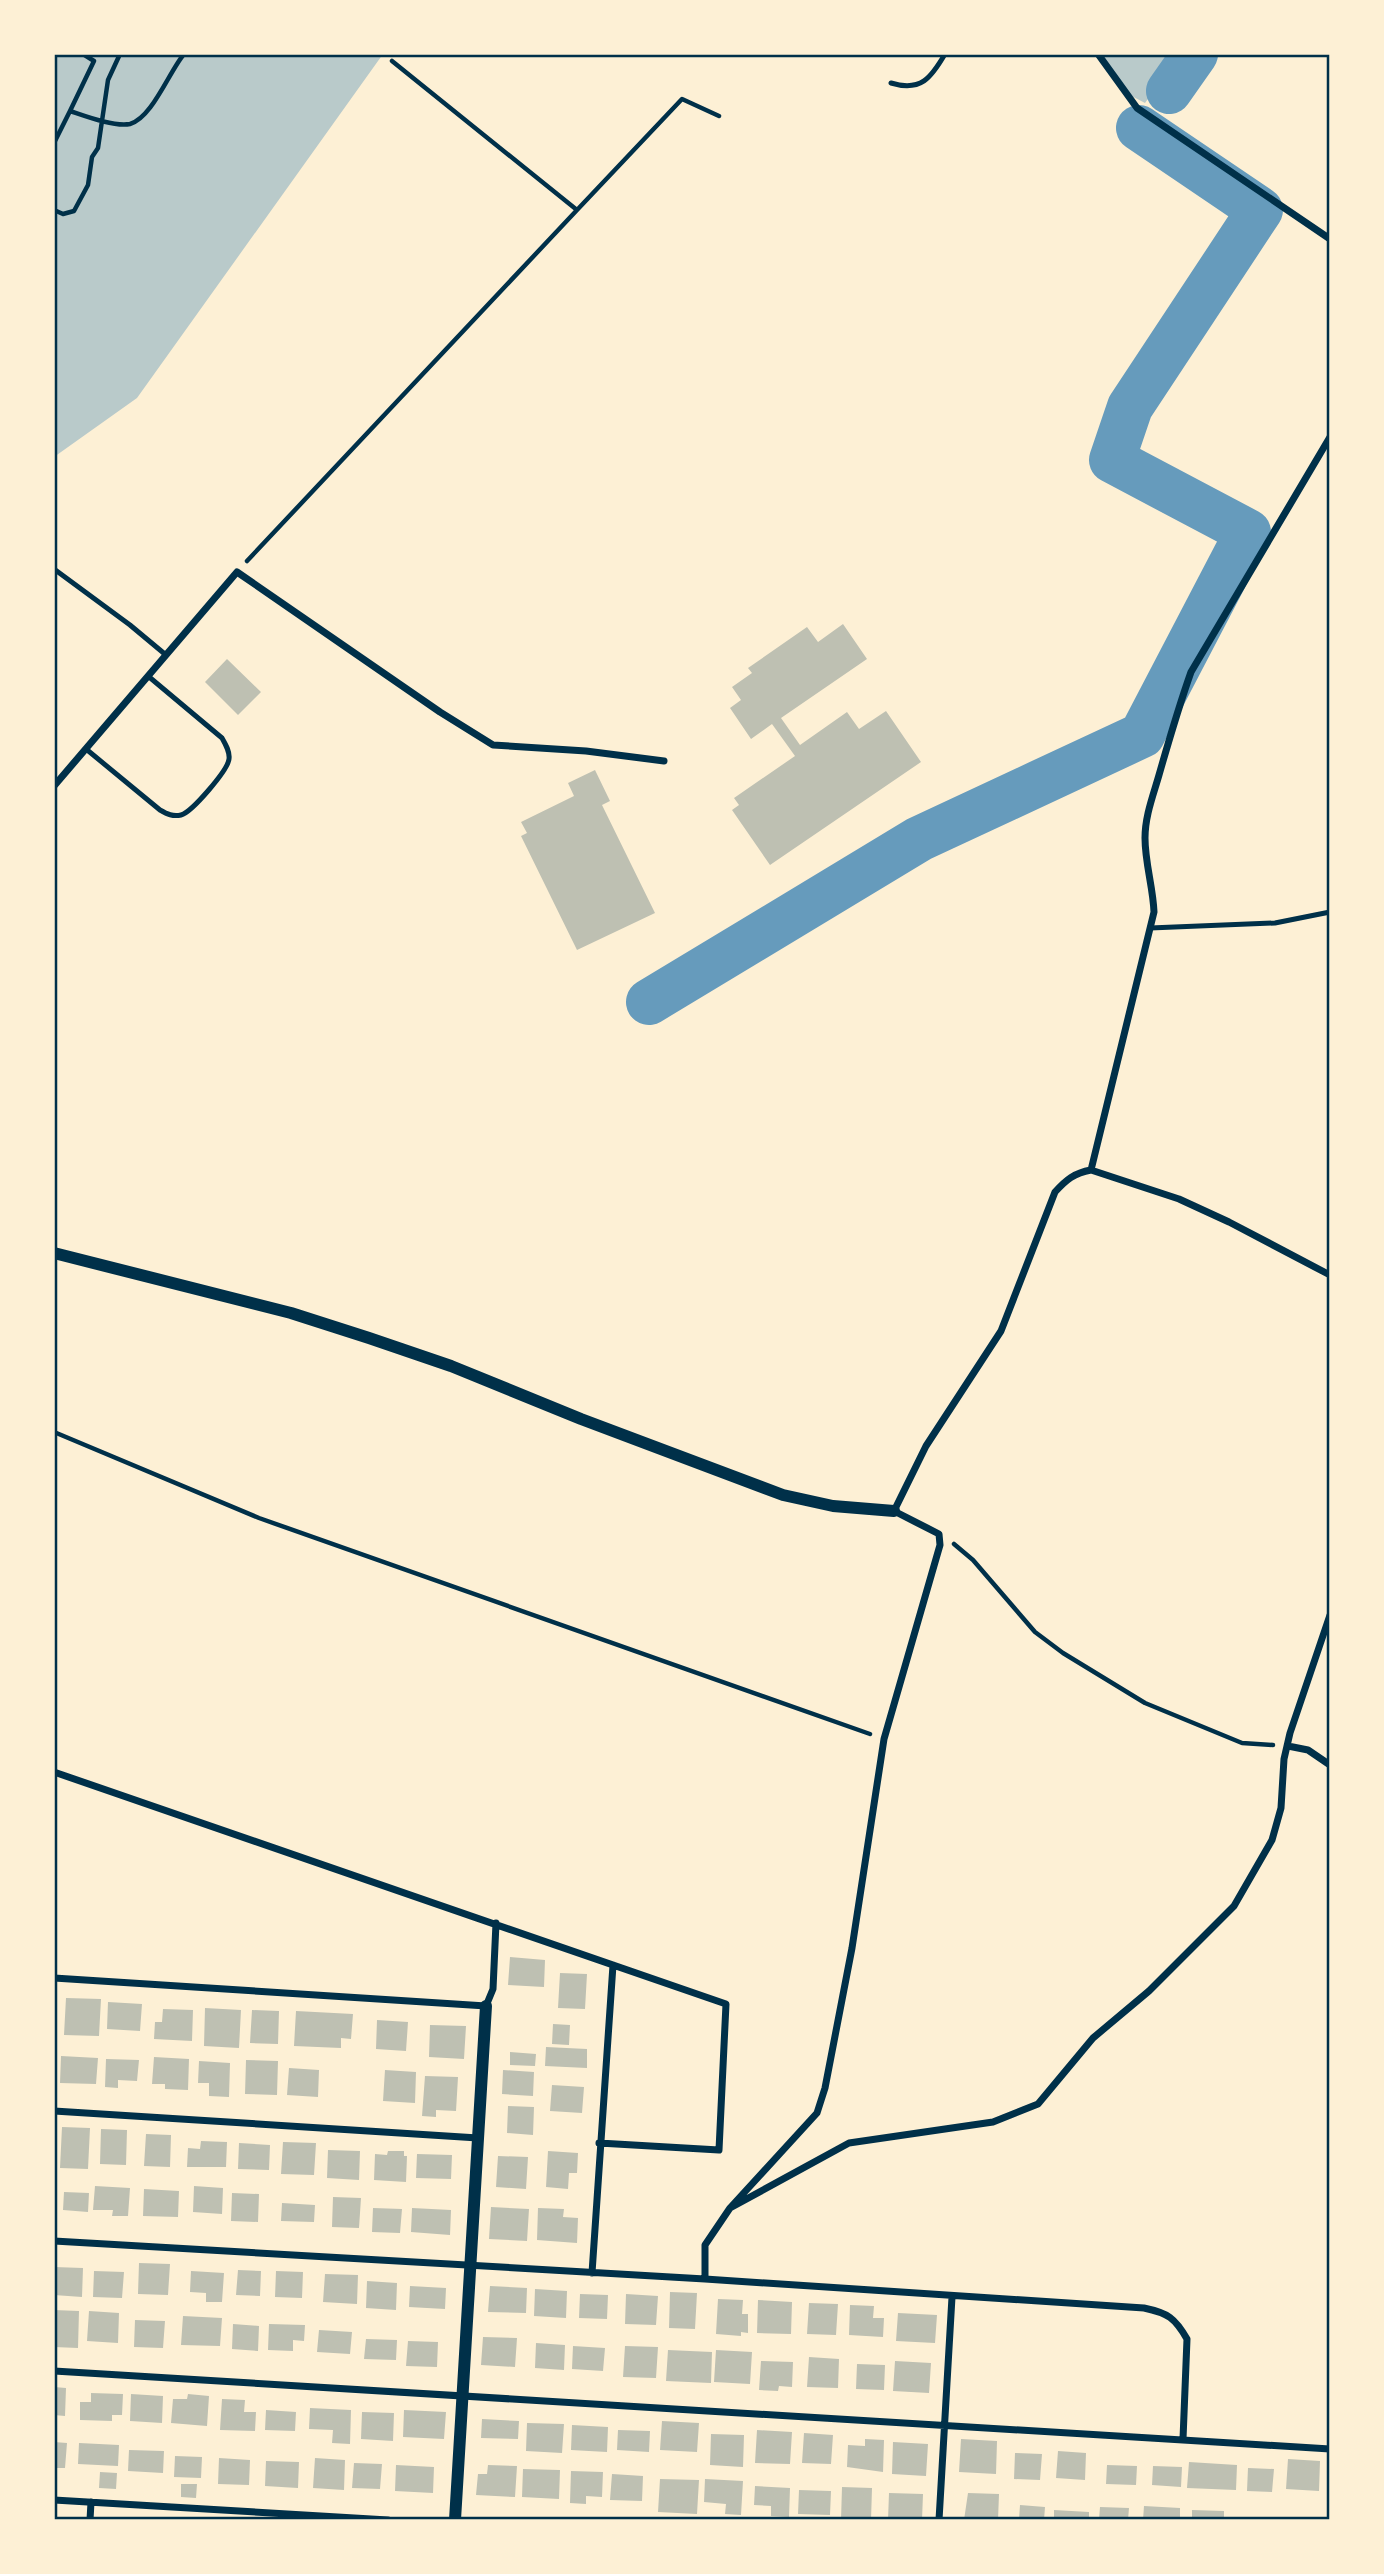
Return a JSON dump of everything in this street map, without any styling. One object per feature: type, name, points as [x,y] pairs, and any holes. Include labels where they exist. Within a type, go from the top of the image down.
[{"type":"street","points":[[1098,54],[1137,108],[1330,239]]},
{"type":"street","points":[[1091,1170],[1154,912],[1145,837],[1148,809],[1191,672],[1330,437]]},
{"type":"street","points":[[54,786],[236,572],[440,712],[493,745],[586,751],[664,761]]},
{"type":"street","points":[[894,1511],[926,1446],[1001,1331],[1055,1192],[1077,1173],[1091,1170],[1179,1199],[1330,1275]]},
{"type":"street","points":[[54,1253],[291,1313],[451,1366],[581,1419],[783,1495],[833,1506],[894,1511],[939,1534],[940,1545],[884,1739],[852,1948],[825,2088],[817,2113],[730,2208],[705,2245],[705,2279]]},
{"type":"street","points":[[730,2208],[849,2143],[993,2122],[1038,2104],[1093,2038],[1149,1991],[1234,1906],[1272,1840],[1281,1808],[1287,1746],[1330,1615]]},
{"type":"street","points":[[1287,1746],[1308,1750],[1330,1765]]},
{"type":"street","points":[[54,1772],[726,2004],[719,2150],[599,2143]]},
{"type":"street","points":[[455,2520],[486,2006],[493,1989],[496,1923]]},
{"type":"street","points":[[592,2273],[612,1965]]},
{"type":"street","points":[[54,1978],[486,2006]]},
{"type":"street","points":[[54,2111],[478,2138]]},
{"type":"street","points":[[54,2241],[705,2279],[1127,2307],[1165,2313],[1179,2325],[1187,2339],[1183,2439]]},
{"type":"street","points":[[939,2520],[952,2297]]},
{"type":"street","points":[[54,2371],[1330,2449]]},
{"type":"street","points":[[54,2500],[387,2520]]},
{"type":"street","points":[[90,2520],[91,2502]]},
{"type":"lane","points":[[891,83],[905,88],[921,84],[935,72],[945,54]]},
{"type":"lane","points":[[55,570],[131,625],[166,655]]},
{"type":"lane","points":[[86,749],[160,810],[170,815],[181,815],[190,810],[226,769],[230,759],[222,738],[148,676]]},
{"type":"lane","points":[[1150,928],[1275,923],[1330,912]]},
{"type":"path","points":[[54,143],[94,61],[83,54]]},
{"type":"path","points":[[54,211],[62,214],[74,211],[88,186],[92,157],[98,148],[108,80],[120,54]]},
{"type":"path","points":[[70,111],[102,121],[129,124],[144,116],[184,54]]},
{"type":"path","points":[[392,61],[577,209]]},
{"type":"path","points":[[236,572],[682,99],[719,116]]},
{"type":"path","points":[[54,1432],[259,1518],[884,1739]]},
{"type":"path","points":[[939,1534],[973,1560],[1035,1632],[1105,1680],[1146,1703],[1242,1743],[1287,1746]]},
{"type":"shaded area","points":[[54,54],[383,54],[137,398],[54,457]]},
{"type":"shaded area","points":[[1096,54],[1180,54],[1145,103],[1122,91]]},
{"type":"building","points":[[843,624],[867,659],[781,718],[800,745],[847,712],[859,729],[886,711],[921,762],[770,865],[732,810],[739,805],[734,798],[795,756],[772,724],[751,739],[730,708],[741,700],[732,687],[752,673],[748,668],[807,627],[818,642]]},
{"type":"building","points":[[227,659],[261,692],[238,715],[205,682]]},
{"type":"building","points":[[595,770],[610,801],[602,805],[655,913],[577,950],[521,836],[527,833],[521,822],[574,796],[568,783]]},
{"type":"building","points":[[510,1957],[545,1960],[544,1987],[508,1985]]},
{"type":"building","points":[[560,1973],[587,1974],[585,2009],[558,2008]]},
{"type":"building","points":[[66,1998],[101,1999],[99,2036],[64,2035]]},
{"type":"building","points":[[108,2002],[142,2004],[140,2031],[107,2029]]},
{"type":"building","points":[[205,2008],[241,2010],[239,2048],[204,2046]]},
{"type":"building","points":[[163,2009],[193,2010],[192,2041],[154,2039],[155,2022],[162,2022]]},
{"type":"building","points":[[252,2010],[279,2011],[278,2044],[250,2043]]},
{"type":"building","points":[[296,2011],[353,2014],[351,2039],[341,2038],[341,2048],[294,2046]]},
{"type":"building","points":[[377,2020],[408,2022],[406,2051],[376,2049]]},
{"type":"building","points":[[553,2024],[570,2025],[569,2045],[552,2044]]},
{"type":"building","points":[[430,2025],[466,2026],[464,2059],[429,2057]]},
{"type":"building","points":[[546,2047],[587,2049],[587,2068],[545,2066]]},
{"type":"building","points":[[510,2052],[536,2054],[535,2066],[510,2065]]},
{"type":"building","points":[[61,2056],[98,2058],[96,2084],[60,2083]]},
{"type":"building","points":[[154,2057],[189,2059],[188,2090],[165,2089],[165,2084],[152,2084]]},
{"type":"building","points":[[106,2059],[139,2060],[137,2081],[118,2080],[118,2088],[105,2087]]},
{"type":"building","points":[[246,2060],[278,2061],[277,2095],[245,2094]]},
{"type":"building","points":[[199,2061],[230,2063],[229,2097],[209,2096],[209,2083],[198,2083]]},
{"type":"building","points":[[289,2068],[319,2070],[318,2097],[287,2095]]},
{"type":"building","points":[[385,2070],[416,2072],[415,2103],[383,2101]]},
{"type":"building","points":[[503,2070],[534,2072],[533,2096],[502,2094]]},
{"type":"building","points":[[425,2076],[458,2077],[456,2111],[436,2110],[436,2117],[422,2116]]},
{"type":"building","points":[[552,2085],[584,2087],[582,2113],[550,2111]]},
{"type":"building","points":[[508,2106],[534,2107],[533,2135],[507,2133]]},
{"type":"building","points":[[62,2127],[90,2128],[88,2169],[60,2168]]},
{"type":"building","points":[[101,2129],[127,2130],[126,2165],[100,2164]]},
{"type":"building","points":[[146,2134],[171,2135],[170,2167],[144,2166]]},
{"type":"building","points":[[201,2141],[227,2142],[226,2167],[187,2167],[188,2148],[200,2149]]},
{"type":"building","points":[[283,2142],[316,2143],[314,2175],[281,2174]]},
{"type":"building","points":[[239,2143],[270,2145],[269,2170],[238,2169]]},
{"type":"building","points":[[328,2150],[360,2151],[359,2180],[327,2178]]},
{"type":"building","points":[[388,2151],[404,2151],[404,2156],[407,2156],[406,2182],[374,2180],[375,2154],[387,2155]]},
{"type":"building","points":[[548,2151],[578,2153],[577,2173],[569,2173],[568,2189],[546,2187]]},
{"type":"building","points":[[417,2154],[452,2155],[451,2179],[416,2178]]},
{"type":"building","points":[[498,2156],[528,2157],[526,2189],[496,2187]]},
{"type":"building","points":[[95,2186],[130,2188],[128,2216],[112,2216],[113,2210],[93,2210]]},
{"type":"building","points":[[194,2186],[223,2188],[222,2214],[193,2212]]},
{"type":"building","points":[[144,2189],[179,2191],[178,2217],[143,2216]]},
{"type":"building","points":[[64,2192],[89,2193],[88,2212],[63,2210]]},
{"type":"building","points":[[232,2193],[259,2194],[258,2222],[231,2221]]},
{"type":"building","points":[[333,2197],[361,2198],[359,2228],[332,2227]]},
{"type":"building","points":[[282,2203],[315,2205],[314,2222],[281,2221]]},
{"type":"building","points":[[491,2207],[529,2209],[527,2241],[489,2239]]},
{"type":"building","points":[[373,2208],[402,2209],[400,2233],[372,2232]]},
{"type":"building","points":[[412,2208],[451,2210],[450,2235],[411,2232]]},
{"type":"building","points":[[538,2208],[564,2209],[563,2217],[578,2218],[577,2243],[537,2240]]},
{"type":"building","points":[[139,2263],[170,2264],[168,2295],[138,2294]]},
{"type":"building","points":[[54,2267],[83,2268],[82,2297],[54,2295]]},
{"type":"building","points":[[238,2270],[261,2271],[260,2296],[236,2295]]},
{"type":"building","points":[[94,2271],[124,2272],[122,2298],[93,2297]]},
{"type":"building","points":[[191,2271],[224,2273],[222,2302],[206,2302],[206,2293],[190,2292]]},
{"type":"building","points":[[276,2271],[303,2272],[302,2298],[275,2297]]},
{"type":"building","points":[[325,2274],[358,2275],[357,2304],[323,2302]]},
{"type":"building","points":[[367,2281],[397,2283],[396,2310],[366,2308]]},
{"type":"building","points":[[410,2286],[446,2288],[445,2309],[409,2307]]},
{"type":"building","points":[[490,2286],[527,2288],[526,2313],[488,2312]]},
{"type":"building","points":[[535,2289],[567,2291],[566,2318],[534,2316]]},
{"type":"building","points":[[670,2292],[697,2293],[695,2329],[669,2328]]},
{"type":"building","points":[[580,2294],[608,2295],[607,2319],[579,2318]]},
{"type":"building","points":[[626,2294],[658,2296],[656,2325],[625,2324]]},
{"type":"building","points":[[718,2299],[743,2300],[742,2314],[748,2314],[748,2333],[741,2332],[741,2336],[716,2334]]},
{"type":"building","points":[[758,2300],[792,2302],[791,2334],[757,2333]]},
{"type":"building","points":[[809,2303],[838,2304],[836,2335],[807,2334]]},
{"type":"building","points":[[850,2305],[874,2306],[873,2318],[884,2318],[883,2337],[849,2335]]},
{"type":"building","points":[[54,2310],[79,2311],[78,2348],[54,2347]]},
{"type":"building","points":[[89,2311],[119,2313],[118,2343],[87,2341]]},
{"type":"building","points":[[898,2313],[937,2315],[935,2343],[896,2341]]},
{"type":"building","points":[[183,2316],[222,2318],[220,2346],[181,2345]]},
{"type":"building","points":[[135,2320],[165,2321],[163,2348],[134,2347]]},
{"type":"building","points":[[233,2324],[259,2326],[258,2351],[232,2349]]},
{"type":"building","points":[[269,2324],[305,2325],[304,2341],[293,2340],[293,2351],[268,2350]]},
{"type":"building","points":[[319,2330],[352,2332],[350,2354],[317,2352]]},
{"type":"building","points":[[483,2337],[517,2338],[515,2367],[481,2365]]},
{"type":"building","points":[[366,2339],[397,2340],[396,2360],[364,2359]]},
{"type":"building","points":[[408,2341],[438,2342],[437,2367],[406,2366]]},
{"type":"building","points":[[536,2343],[565,2345],[564,2370],[535,2368]]},
{"type":"building","points":[[573,2346],[605,2348],[603,2371],[572,2369]]},
{"type":"building","points":[[625,2346],[658,2347],[656,2378],[623,2377]]},
{"type":"building","points":[[668,2350],[712,2352],[711,2383],[666,2381]]},
{"type":"building","points":[[716,2350],[752,2352],[750,2384],[714,2382]]},
{"type":"building","points":[[809,2357],[839,2359],[838,2388],[807,2387]]},
{"type":"building","points":[[761,2361],[793,2362],[792,2387],[779,2386],[778,2391],[759,2390]]},
{"type":"building","points":[[895,2361],[931,2363],[929,2393],[893,2391]]},
{"type":"building","points":[[857,2364],[885,2365],[884,2390],[856,2389]]},
{"type":"building","points":[[54,2387],[66,2388],[65,2416],[54,2415]]},
{"type":"building","points":[[91,2393],[123,2394],[122,2415],[112,2415],[112,2421],[80,2420],[80,2402],[91,2402]]},
{"type":"building","points":[[131,2394],[163,2396],[162,2423],[130,2421]]},
{"type":"building","points":[[188,2394],[209,2396],[207,2426],[171,2423],[173,2399],[187,2399]]},
{"type":"building","points":[[222,2399],[245,2400],[244,2412],[256,2412],[255,2431],[220,2430]]},
{"type":"building","points":[[310,2408],[351,2410],[350,2444],[332,2443],[333,2430],[309,2429]]},
{"type":"building","points":[[266,2410],[296,2412],[295,2431],[265,2430]]},
{"type":"building","points":[[404,2410],[446,2412],[444,2439],[403,2437]]},
{"type":"building","points":[[362,2412],[394,2413],[393,2441],[361,2439]]},
{"type":"building","points":[[482,2419],[519,2421],[518,2439],[481,2438]]},
{"type":"building","points":[[662,2421],[699,2423],[697,2452],[660,2450]]},
{"type":"building","points":[[527,2423],[564,2424],[562,2453],[526,2451]]},
{"type":"building","points":[[572,2425],[608,2427],[607,2452],[571,2450]]},
{"type":"building","points":[[618,2430],[650,2431],[649,2452],[617,2450]]},
{"type":"building","points":[[757,2430],[792,2432],[790,2464],[755,2463]]},
{"type":"building","points":[[804,2433],[833,2435],[831,2464],[802,2463]]},
{"type":"building","points":[[711,2434],[744,2435],[743,2467],[710,2465]]},
{"type":"building","points":[[865,2439],[884,2440],[883,2472],[847,2467],[848,2445],[865,2446]]},
{"type":"building","points":[[961,2439],[997,2441],[996,2474],[959,2472]]},
{"type":"building","points":[[54,2442],[67,2443],[65,2468],[54,2468]]},
{"type":"building","points":[[893,2442],[928,2444],[926,2476],[892,2474]]},
{"type":"building","points":[[79,2443],[119,2445],[118,2466],[78,2464]]},
{"type":"building","points":[[129,2450],[164,2451],[163,2473],[128,2471]]},
{"type":"building","points":[[1058,2451],[1086,2453],[1085,2480],[1056,2478]]},
{"type":"building","points":[[1015,2453],[1042,2454],[1040,2480],[1014,2479]]},
{"type":"building","points":[[175,2456],[202,2457],[201,2478],[174,2477]]},
{"type":"building","points":[[219,2458],[250,2460],[249,2485],[218,2484]]},
{"type":"building","points":[[315,2458],[345,2460],[344,2490],[313,2488]]},
{"type":"building","points":[[1288,2459],[1320,2461],[1319,2491],[1286,2489]]},
{"type":"building","points":[[266,2461],[299,2462],[298,2488],[265,2486]]},
{"type":"building","points":[[1189,2462],[1237,2465],[1236,2490],[1187,2488]]},
{"type":"building","points":[[354,2463],[382,2464],[380,2489],[352,2488]]},
{"type":"building","points":[[396,2465],[434,2467],[433,2493],[395,2491]]},
{"type":"building","points":[[488,2465],[517,2466],[515,2497],[476,2495],[478,2474],[487,2474]]},
{"type":"building","points":[[1107,2465],[1137,2466],[1136,2485],[1106,2484]]},
{"type":"building","points":[[1153,2466],[1182,2467],[1181,2487],[1152,2485]]},
{"type":"building","points":[[1248,2468],[1274,2469],[1272,2492],[1247,2491]]},
{"type":"building","points":[[523,2469],[560,2470],[559,2499],[522,2497]]},
{"type":"building","points":[[571,2471],[603,2472],[602,2497],[586,2496],[586,2504],[570,2503]]},
{"type":"building","points":[[100,2472],[117,2473],[116,2489],[99,2488]]},
{"type":"building","points":[[612,2474],[643,2476],[642,2501],[610,2500]]},
{"type":"building","points":[[660,2479],[699,2480],[697,2514],[658,2512]]},
{"type":"building","points":[[705,2479],[743,2481],[741,2515],[725,2514],[726,2504],[704,2502]]},
{"type":"building","points":[[181,2484],[197,2484],[196,2498],[181,2497]]},
{"type":"building","points":[[755,2486],[790,2488],[789,2517],[771,2516],[771,2506],[754,2505]]},
{"type":"building","points":[[842,2487],[872,2488],[871,2520],[841,2520]]},
{"type":"building","points":[[799,2490],[831,2491],[830,2515],[798,2514]]},
{"type":"building","points":[[889,2493],[923,2494],[922,2520],[888,2520]]},
{"type":"building","points":[[968,2493],[999,2494],[998,2520],[964,2520]]},
{"type":"building","points":[[1020,2505],[1045,2507],[1044,2520],[1019,2520]]},
{"type":"building","points":[[1144,2506],[1180,2508],[1180,2520],[1143,2520]]},
{"type":"building","points":[[1100,2507],[1129,2508],[1128,2520],[1099,2520]]},
{"type":"building","points":[[1054,2510],[1089,2512],[1089,2520],[1054,2520]]},
{"type":"building","points":[[1192,2510],[1224,2511],[1224,2520],[1192,2520]]},
{"type":"waterway","points":[[1169,91],[1195,54]]},
{"type":"waterway","points":[[649,1002],[919,839],[1142,735],[1248,532],[1112,460],[1130,407],[1260,210],[1139,128]]}]
